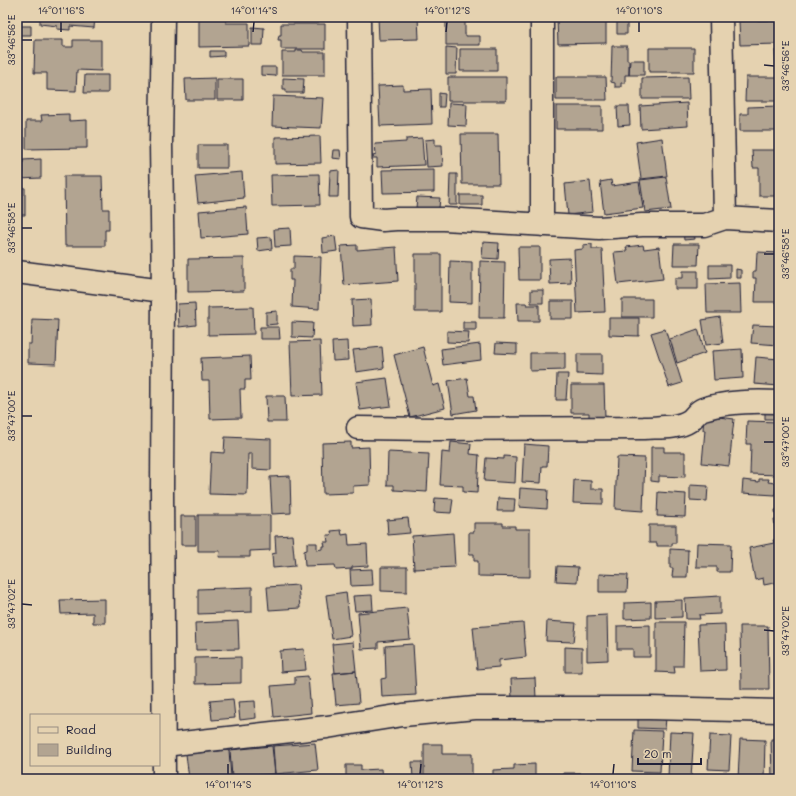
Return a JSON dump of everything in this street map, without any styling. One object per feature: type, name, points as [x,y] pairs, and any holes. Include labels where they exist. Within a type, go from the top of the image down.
[{"type":"street","points":[[163,17],[161,143],[163,291],[162,499],[164,779]]},
{"type":"street","points":[[359,17],[361,217],[383,220],[444,219],[600,228],[704,225],[725,218],[779,221]]},
{"type":"street","points":[[542,17],[542,225]]},
{"type":"street","points":[[721,17],[725,218]]},
{"type":"street","points":[[17,272],[163,291]]},
{"type":"street","points":[[358,428],[644,428],[677,426],[690,421],[700,410],[714,406],[754,401],[779,402]]},
{"type":"street","points":[[164,745],[327,727],[403,715],[476,708],[649,708],[779,711]]},
{"type":"building","points":[[40,17],[95,17],[94,28],[70,26],[70,30],[57,29],[57,26],[40,24]]},
{"type":"building","points":[[378,17],[418,17],[419,39],[379,40]]},
{"type":"building","points":[[446,17],[465,17],[465,36],[480,36],[480,45],[446,45]]},
{"type":"building","points":[[470,17],[512,17],[512,18]]},
{"type":"building","points":[[626,17],[626,18],[614,18]]},
{"type":"building","points":[[199,18],[226,18],[226,23],[249,23],[249,46],[199,47]]},
{"type":"building","points":[[606,19],[606,43],[558,44],[557,20]]},
{"type":"building","points":[[779,20],[779,44],[740,45],[739,21]]},
{"type":"building","points":[[617,21],[627,21],[627,34],[617,34]]},
{"type":"building","points":[[281,24],[325,24],[325,49],[281,49],[281,40],[278,40],[279,35],[281,35]]},
{"type":"building","points":[[17,26],[31,26],[31,35],[17,35]]},
{"type":"building","points":[[252,27],[264,28],[263,45],[252,45]]},
{"type":"building","points":[[35,40],[63,40],[63,47],[73,47],[73,40],[101,40],[101,71],[77,70],[76,91],[47,90],[47,73],[34,73]]},
{"type":"building","points":[[612,46],[627,46],[629,75],[625,75],[625,83],[621,83],[621,87],[615,87],[615,83],[611,82]]},
{"type":"building","points":[[446,47],[457,48],[456,74],[446,74]]},
{"type":"building","points":[[649,48],[694,48],[694,72],[649,72]]},
{"type":"building","points":[[460,49],[497,49],[497,71],[460,71]]},
{"type":"building","points":[[296,50],[302,50],[303,52],[325,52],[325,75],[282,75],[282,52],[296,52]]},
{"type":"building","points":[[210,51],[224,51],[224,56],[210,57]]},
{"type":"building","points":[[775,51],[779,51],[779,73],[776,73]]},
{"type":"building","points":[[17,53],[22,79],[18,80],[21,96],[17,96]]},
{"type":"building","points":[[630,60],[644,60],[644,75],[629,75]]},
{"type":"building","points":[[261,67],[276,67],[276,76],[261,75]]},
{"type":"building","points":[[85,75],[108,75],[108,93],[84,93]]},
{"type":"building","points":[[448,77],[506,77],[506,101],[448,101]]},
{"type":"building","points":[[556,77],[606,77],[607,100],[556,100]]},
{"type":"building","points":[[688,77],[689,99],[642,99],[642,78]]},
{"type":"building","points":[[746,77],[779,77],[779,101],[745,101]]},
{"type":"building","points":[[215,78],[215,100],[186,100],[185,79]]},
{"type":"building","points":[[283,78],[304,79],[303,93],[286,93],[286,89],[283,89]]},
{"type":"building","points":[[217,79],[243,79],[243,100],[217,100]]},
{"type":"building","points":[[403,85],[403,90],[431,89],[432,124],[380,126],[378,86]]},
{"type":"building","points":[[439,93],[445,94],[444,107],[439,107]]},
{"type":"building","points":[[273,96],[323,98],[321,128],[272,126]]},
{"type":"building","points":[[449,103],[467,104],[466,126],[448,125]]},
{"type":"building","points":[[687,103],[688,126],[641,129],[640,106]]},
{"type":"building","points":[[556,106],[602,106],[602,129],[556,129]]},
{"type":"building","points":[[617,106],[629,106],[630,125],[618,126]]},
{"type":"building","points":[[779,106],[779,131],[740,131],[740,114],[748,114],[748,107]]},
{"type":"building","points":[[69,114],[69,121],[87,120],[87,148],[26,149],[26,121],[42,121],[41,115]]},
{"type":"building","points":[[461,134],[498,134],[499,184],[462,184]]},
{"type":"building","points":[[320,136],[321,163],[275,164],[275,137]]},
{"type":"building","points":[[422,138],[424,165],[377,167],[377,158],[373,158],[373,155],[376,154],[375,144],[406,142],[406,139]]},
{"type":"building","points":[[662,138],[667,176],[641,179],[636,142]]},
{"type":"building","points":[[435,139],[435,145],[442,145],[443,166],[427,167],[425,140]]},
{"type":"building","points":[[776,139],[779,139],[779,196],[759,196],[759,168],[753,168],[752,150],[776,150]]},
{"type":"building","points":[[198,145],[227,145],[227,168],[198,168]]},
{"type":"building","points":[[333,150],[340,150],[341,159],[332,158]]},
{"type":"building","points":[[41,159],[41,178],[18,179],[18,174],[23,173],[23,160]]},
{"type":"building","points":[[434,169],[434,192],[383,193],[382,170]]},
{"type":"building","points":[[339,170],[338,197],[329,197],[330,171]]},
{"type":"building","points":[[242,172],[244,198],[198,203],[195,176]]},
{"type":"building","points":[[319,174],[320,205],[272,206],[271,175]]},
{"type":"building","points":[[450,174],[457,174],[457,205],[449,205]]},
{"type":"building","points":[[64,176],[102,176],[103,209],[109,209],[109,230],[105,230],[105,246],[65,246]]},
{"type":"building","points":[[666,177],[671,209],[645,212],[640,180]]},
{"type":"building","points":[[611,180],[612,186],[639,182],[643,208],[604,213],[600,182]]},
{"type":"building","points":[[590,181],[593,212],[568,215],[565,184]]},
{"type":"building","points":[[17,187],[25,188],[25,215],[18,215],[17,219]]},
{"type":"building","points":[[460,195],[482,195],[482,205],[460,205]]},
{"type":"building","points":[[417,197],[440,198],[439,208],[416,208]]},
{"type":"building","points":[[246,207],[248,234],[201,238],[199,211]]},
{"type":"building","points":[[290,228],[291,246],[275,247],[274,229]]},
{"type":"building","points":[[683,231],[694,231],[695,239],[684,240]]},
{"type":"building","points":[[335,236],[337,251],[323,253],[322,238]]},
{"type":"building","points":[[271,237],[272,249],[258,251],[257,238]]},
{"type":"building","points":[[483,242],[499,243],[498,259],[482,258]]},
{"type":"building","points":[[592,244],[592,249],[602,249],[605,312],[577,313],[574,250],[583,249],[583,245]]},
{"type":"building","points":[[674,244],[699,244],[698,265],[673,265]]},
{"type":"building","points":[[357,245],[357,250],[396,247],[398,281],[344,285],[341,246]]},
{"type":"building","points":[[643,245],[644,249],[659,247],[663,279],[618,284],[614,252],[627,251],[626,247]]},
{"type":"building","points":[[518,247],[540,247],[540,280],[519,280]]},
{"type":"building","points":[[757,252],[779,253],[779,302],[755,302],[756,278],[753,278],[753,271],[756,271]]},
{"type":"building","points":[[415,254],[441,254],[441,312],[415,312]]},
{"type":"building","points":[[294,256],[321,257],[319,309],[292,307],[293,280],[290,280],[290,269],[294,269]]},
{"type":"building","points":[[244,258],[244,291],[188,292],[188,259]]},
{"type":"building","points":[[570,258],[571,283],[550,284],[549,259]]},
{"type":"building","points":[[450,261],[472,262],[472,303],[449,302]]},
{"type":"building","points":[[480,261],[505,262],[504,318],[479,318]]},
{"type":"building","points":[[709,265],[730,265],[730,278],[709,279]]},
{"type":"building","points":[[736,269],[741,270],[741,278],[736,278]]},
{"type":"building","points":[[683,271],[698,271],[698,289],[675,289],[675,278],[683,278]]},
{"type":"building","points":[[740,283],[741,313],[707,313],[706,284]]},
{"type":"building","points":[[531,290],[543,290],[543,303],[531,303]]},
{"type":"building","points":[[371,299],[372,325],[353,326],[352,300]]},
{"type":"building","points":[[622,299],[652,299],[652,317],[622,317]]},
{"type":"building","points":[[550,301],[573,301],[573,319],[550,319]]},
{"type":"building","points":[[195,303],[196,325],[179,327],[178,304]]},
{"type":"building","points":[[517,303],[539,305],[539,321],[518,321]]},
{"type":"building","points":[[253,307],[254,334],[208,335],[208,308]]},
{"type":"building","points":[[277,311],[277,324],[266,325],[266,312]]},
{"type":"building","points":[[720,317],[723,343],[706,345],[702,320]]},
{"type":"building","points":[[609,318],[639,318],[639,336],[609,335]]},
{"type":"building","points":[[32,319],[58,320],[56,364],[28,363],[28,344],[31,344]]},
{"type":"building","points":[[292,322],[313,323],[312,338],[292,337]]},
{"type":"building","points":[[463,322],[476,322],[476,330],[463,330]]},
{"type":"building","points":[[753,325],[779,326],[779,345],[751,343]]},
{"type":"building","points":[[260,327],[279,327],[280,339],[260,339]]},
{"type":"building","points":[[665,329],[682,383],[669,387],[651,333]]},
{"type":"building","points":[[698,329],[705,353],[677,363],[670,339]]},
{"type":"building","points":[[447,331],[469,332],[468,343],[447,342]]},
{"type":"building","points":[[320,341],[322,395],[292,396],[290,342]]},
{"type":"building","points":[[347,341],[348,360],[333,361],[332,342]]},
{"type":"building","points":[[496,343],[517,344],[517,354],[495,353]]},
{"type":"building","points":[[480,344],[481,360],[443,365],[441,349]]},
{"type":"building","points":[[382,347],[384,368],[356,372],[353,350]]},
{"type":"building","points":[[423,347],[433,386],[439,384],[445,408],[410,417],[394,355]]},
{"type":"building","points":[[742,349],[743,378],[714,380],[712,351]]},
{"type":"building","points":[[530,353],[565,353],[565,370],[530,371]]},
{"type":"building","points":[[577,354],[602,354],[602,375],[577,374]]},
{"type":"building","points":[[250,356],[251,380],[245,380],[245,389],[240,389],[241,418],[210,419],[209,381],[202,381],[201,358]]},
{"type":"building","points":[[756,357],[779,359],[779,386],[754,384]]},
{"type":"building","points":[[557,374],[568,374],[566,400],[556,400]]},
{"type":"building","points":[[387,378],[391,406],[360,410],[356,382]]},
{"type":"building","points":[[467,378],[470,396],[474,396],[476,410],[453,414],[448,381]]},
{"type":"building","points":[[571,385],[604,385],[605,418],[589,418],[589,413],[571,413]]},
{"type":"building","points":[[266,396],[285,396],[286,422],[267,422]]},
{"type":"building","points":[[765,408],[779,408],[779,419],[765,419]]},
{"type":"building","points":[[704,415],[734,419],[729,466],[702,463],[705,430],[703,430]]},
{"type":"building","points":[[747,421],[779,422],[778,475],[750,474],[751,444],[746,444]]},
{"type":"building","points":[[225,437],[271,439],[271,470],[252,469],[252,454],[248,454],[247,495],[209,494],[211,452],[224,453]]},
{"type":"building","points":[[351,442],[351,448],[369,447],[370,485],[353,486],[353,493],[323,494],[322,443]]},
{"type":"building","points":[[451,442],[471,444],[470,454],[479,455],[477,493],[463,492],[463,486],[440,485],[442,452],[450,453]]},
{"type":"building","points":[[524,444],[548,446],[547,466],[542,466],[541,483],[522,482]]},
{"type":"building","points":[[651,447],[664,447],[664,452],[685,452],[685,477],[659,476],[659,482],[651,481]]},
{"type":"building","points":[[388,452],[429,454],[427,492],[394,490],[394,485],[387,485]]},
{"type":"building","points":[[504,456],[516,457],[515,483],[484,481],[486,458],[504,459]]},
{"type":"building","points":[[617,457],[645,458],[643,511],[615,509]]},
{"type":"building","points":[[290,476],[291,513],[272,514],[270,477]]},
{"type":"building","points":[[759,479],[769,479],[768,482],[776,483],[775,495],[742,493],[743,480],[759,482]]},
{"type":"building","points":[[574,480],[591,481],[591,489],[603,489],[603,504],[573,503]]},
{"type":"building","points":[[690,485],[708,486],[707,501],[690,500]]},
{"type":"building","points":[[520,488],[548,490],[547,509],[519,507]]},
{"type":"building","points":[[658,492],[686,494],[685,517],[657,516]]},
{"type":"building","points":[[435,498],[453,499],[451,513],[434,512]]},
{"type":"building","points":[[498,498],[515,499],[514,511],[497,511]]},
{"type":"building","points":[[779,509],[779,534],[776,534],[774,519],[776,519],[775,510]]},
{"type":"building","points":[[198,515],[270,515],[270,550],[250,551],[250,557],[219,557],[220,551],[198,551]]},
{"type":"building","points":[[181,516],[196,516],[196,545],[181,545]]},
{"type":"building","points":[[408,518],[410,533],[388,535],[387,520]]},
{"type":"building","points":[[474,523],[503,523],[503,526],[515,526],[515,529],[530,529],[530,577],[478,576],[478,561],[474,561],[474,554],[469,554],[469,532],[474,532]]},
{"type":"building","points":[[649,525],[676,525],[676,543],[672,543],[672,546],[657,546],[657,543],[649,543]]},
{"type":"building","points":[[341,530],[342,535],[348,534],[349,545],[367,544],[368,566],[336,570],[335,565],[305,566],[304,551],[307,550],[307,543],[317,543],[317,550],[322,549],[322,546],[325,546],[324,542],[328,542],[327,535],[332,535],[331,531]]},
{"type":"building","points":[[453,533],[455,567],[414,569],[412,536]]},
{"type":"building","points":[[292,535],[295,566],[273,568],[272,554],[276,553],[275,536]]},
{"type":"building","points":[[779,539],[779,582],[764,585],[763,578],[755,580],[749,548],[774,543],[773,540]]},
{"type":"building","points":[[697,543],[731,544],[730,572],[717,572],[717,567],[696,567]]},
{"type":"building","points":[[670,549],[688,550],[687,577],[672,577],[673,568],[670,568]]},
{"type":"building","points":[[557,566],[578,567],[577,582],[556,581]]},
{"type":"building","points":[[381,567],[407,567],[407,592],[381,591]]},
{"type":"building","points":[[372,569],[373,585],[351,586],[350,570]]},
{"type":"building","points":[[599,574],[628,575],[627,592],[599,592]]},
{"type":"building","points":[[298,585],[300,608],[269,610],[267,587]]},
{"type":"building","points":[[252,587],[252,612],[198,614],[198,589]]},
{"type":"building","points":[[346,592],[351,636],[332,639],[326,595]]},
{"type":"building","points":[[372,595],[373,610],[355,611],[353,596]]},
{"type":"building","points":[[720,596],[720,614],[699,615],[700,619],[686,619],[685,598]]},
{"type":"building","points":[[105,599],[105,623],[93,623],[93,613],[61,614],[60,600]]},
{"type":"building","points":[[682,600],[682,617],[655,618],[655,601]]},
{"type":"building","points":[[651,602],[651,618],[624,619],[624,603]]},
{"type":"building","points":[[407,608],[410,639],[378,642],[378,648],[361,649],[358,613]]},
{"type":"building","points":[[607,615],[608,660],[587,661],[587,616]]},
{"type":"building","points":[[238,621],[239,649],[196,650],[195,623]]},
{"type":"building","points":[[547,621],[576,623],[574,642],[546,641]]},
{"type":"building","points":[[656,622],[684,622],[683,666],[674,666],[675,673],[656,672]]},
{"type":"building","points":[[523,623],[526,657],[499,660],[499,667],[477,669],[473,627]]},
{"type":"building","points":[[725,624],[726,670],[700,671],[698,625]]},
{"type":"building","points":[[650,625],[650,657],[633,657],[633,649],[617,649],[617,626]]},
{"type":"building","points":[[740,626],[768,626],[769,689],[741,689]]},
{"type":"building","points":[[353,642],[356,671],[335,673],[332,644]]},
{"type":"building","points":[[413,644],[416,695],[382,697],[381,679],[386,678],[385,646]]},
{"type":"building","points":[[565,647],[582,648],[582,672],[565,672]]},
{"type":"building","points":[[304,649],[306,670],[281,672],[280,651]]},
{"type":"building","points":[[241,657],[241,683],[195,684],[195,658]]},
{"type":"building","points":[[356,671],[359,703],[336,705],[333,673]]},
{"type":"building","points":[[308,676],[311,713],[274,717],[271,686],[295,684],[295,677]]},
{"type":"building","points":[[535,678],[536,698],[512,698],[511,679]]},
{"type":"building","points":[[233,699],[235,718],[212,720],[210,701]]},
{"type":"building","points":[[255,701],[256,718],[240,720],[238,702]]},
{"type":"building","points":[[638,717],[666,718],[665,729],[638,728]]},
{"type":"building","points":[[634,730],[662,731],[660,772],[632,771]]},
{"type":"building","points":[[670,732],[694,733],[691,778],[668,777]]},
{"type":"building","points":[[710,735],[731,736],[729,770],[708,769]]},
{"type":"building","points":[[740,739],[765,740],[764,779],[738,779]]},
{"type":"building","points":[[771,739],[779,739],[779,779],[772,779]]},
{"type":"building","points":[[315,743],[318,770],[275,774],[273,746]]},
{"type":"building","points":[[424,744],[442,744],[442,754],[472,754],[472,779],[424,779]]},
{"type":"building","points":[[272,746],[275,774],[232,777],[230,750]]},
{"type":"building","points":[[229,750],[231,777],[189,779],[186,754]]},
{"type":"building","points":[[412,762],[422,762],[422,779],[413,779]]},
{"type":"building","points":[[535,764],[535,779],[493,779],[493,770],[514,769],[514,765]]},
{"type":"building","points":[[346,765],[361,765],[361,770],[381,769],[382,779],[346,779]]},
{"type":"building","points":[[563,773],[580,773],[580,779],[552,779],[552,776],[563,776]]}]
